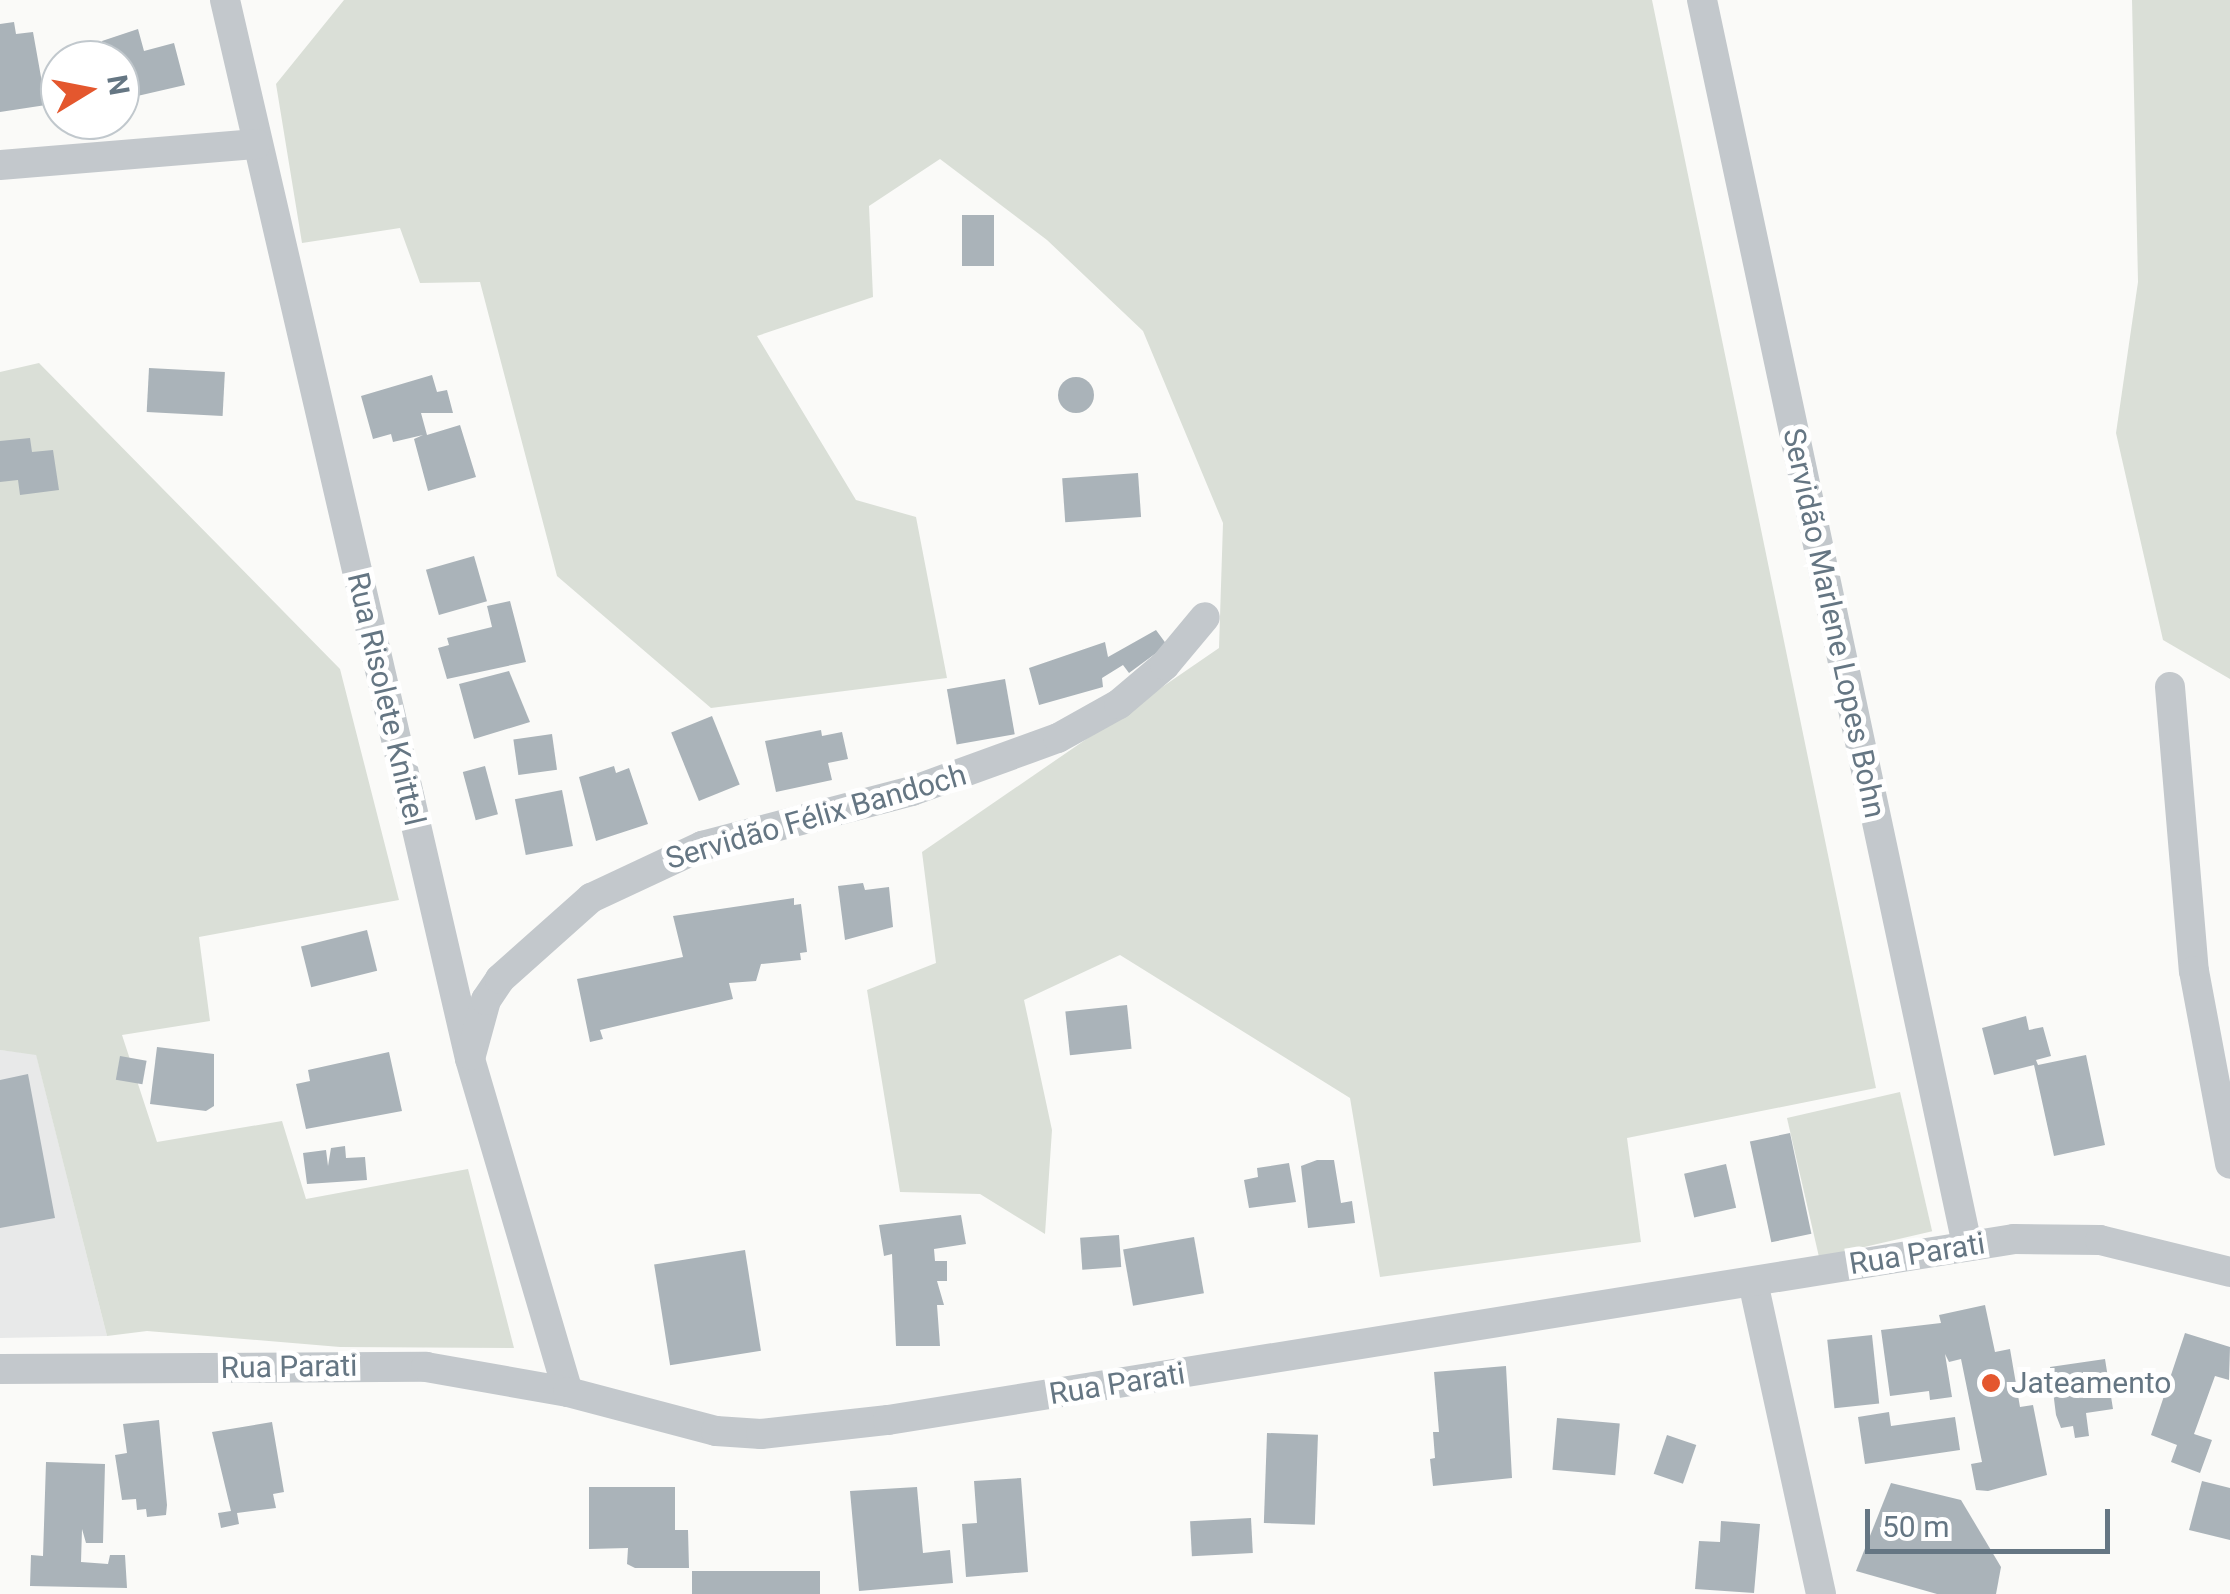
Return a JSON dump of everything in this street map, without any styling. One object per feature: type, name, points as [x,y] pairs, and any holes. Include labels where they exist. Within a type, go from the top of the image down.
[{"type":"street","name":"Rua Risolete Knittel","points":[[226,0],[256,144],[470,1058],[568,1392]]},
{"type":"street","name":"Servidão Marlene Lopes Bohn","points":[[1702,0],[1966,1245]]},
{"type":"street","points":[[0,165],[256,144]]},
{"type":"street","name":"Servidão Félix Bandoch","points":[[470,1058],[486,1000],[500,978],[592,898],[702,846],[912,791],[1058,738],[1118,704],[1165,665],[1205,617]]},
{"type":"street","points":[[2170,687],[2194,972],[2230,1164]]},
{"type":"street","name":"Rua Parati","points":[[0,1369],[410,1366],[568,1392],[716,1431],[810,1431],[1966,1245],[2100,1240],[2230,1272]]},
{"type":"street","points":[[1754,1282],[1821,1594]]},
{"type":"shaded area","points":[[344,0],[1652,0],[1876,1088],[1627,1138],[1641,1242],[1380,1277],[1350,1098],[1120,955],[1024,1000],[1052,1130],[1045,1234],[980,1194],[900,1192],[867,990],[936,963],[922,852],[1219,648],[1223,523],[1143,331],[1047,240],[940,159],[869,206],[873,297],[757,336],[856,500],[916,517],[947,678],[711,708],[557,576],[480,282],[420,283],[400,228],[302,243],[276,84]]},
{"type":"shaded area","points":[[2132,0],[2230,0],[2230,679],[2163,640],[2116,433],[2138,282]]},
{"type":"shaded area","points":[[39,363],[340,669],[399,900],[199,937],[210,1021],[122,1035],[157,1142],[282,1121],[306,1199],[468,1169],[514,1348],[340,1347],[147,1331],[107,1336],[36,1055],[0,1050],[0,372]]},
{"type":"shaded area","points":[[0,1050],[36,1054],[107,1336],[0,1338]]},
{"type":"shaded area","points":[[1900,1092],[1932,1231],[1819,1257],[1787,1118]]},
{"type":"building","points":[[14,22],[16,34],[33,32],[40,71],[40,106],[0,112],[0,24]]},
{"type":"building","points":[[138,29],[144,51],[174,43],[185,85],[140,95],[140,40],[105,40]]},
{"type":"building","points":[[962,215],[994,215],[994,266],[962,266]]},
{"type":"building","points":[[149,368],[225,372],[223,416],[147,412]]},
{"type":"building","points":[[432,375],[437,392],[447,390],[453,413],[421,413],[427,435],[460,425],[476,477],[428,491],[414,439],[423,435],[393,442],[391,434],[373,439],[361,396]]},
{"type":"building","points":[[1076,377],[1089,382],[1094,395],[1089,408],[1076,413],[1063,408],[1058,395],[1063,382]]},
{"type":"building","points":[[30,438],[32,452],[53,450],[59,490],[20,495],[18,480],[0,482],[0,441]]},
{"type":"building","points":[[1138,473],[1141,517],[1065,522],[1062,478]]},
{"type":"building","points":[[474,556],[487,601],[439,615],[426,570]]},
{"type":"building","points":[[510,601],[526,662],[447,679],[438,648],[449,645],[447,638],[492,627],[487,606]]},
{"type":"building","points":[[1156,630],[1167,645],[1129,673],[1123,665],[1102,678],[1103,687],[1039,705],[1029,668],[1105,642],[1108,657]]},
{"type":"building","points":[[509,671],[530,722],[474,739],[459,684]]},
{"type":"building","points":[[1005,679],[1015,734],[957,744],[947,689]]},
{"type":"building","points":[[712,716],[740,785],[699,801],[671,732]]},
{"type":"building","points":[[821,730],[822,736],[842,732],[848,759],[828,763],[832,780],[776,792],[765,741]]},
{"type":"building","points":[[552,734],[557,770],[518,775],[513,739]]},
{"type":"building","points":[[485,766],[498,814],[476,820],[463,772]]},
{"type":"building","points":[[614,766],[616,773],[629,768],[648,824],[596,841],[579,777]]},
{"type":"building","points":[[562,790],[573,846],[526,855],[515,799]]},
{"type":"building","points":[[863,883],[865,890],[889,887],[893,927],[845,940],[838,886]]},
{"type":"building","points":[[794,898],[794,905],[801,904],[807,952],[800,953],[801,960],[761,964],[756,981],[729,983],[733,999],[600,1030],[603,1039],[590,1042],[577,979],[683,957],[673,916]]},
{"type":"building","points":[[367,930],[377,971],[311,987],[301,946]]},
{"type":"building","points":[[1127,1005],[1132,1049],[1070,1055],[1065,1011]]},
{"type":"building","points":[[2026,1016],[2029,1030],[2043,1027],[2051,1056],[2036,1060],[2038,1065],[2086,1055],[2105,1145],[2054,1156],[2034,1065],[1994,1075],[1982,1028]]},
{"type":"building","points":[[157,1047],[214,1054],[214,1106],[206,1111],[150,1104]]},
{"type":"building","points":[[389,1052],[402,1111],[306,1129],[296,1084],[310,1081],[308,1070]]},
{"type":"building","points":[[120,1056],[147,1061],[142,1084],[116,1080]]},
{"type":"building","points":[[28,1074],[55,1218],[0,1228],[0,1080]]},
{"type":"building","points":[[1790,1133],[1811,1234],[1771,1242],[1750,1142]]},
{"type":"building","points":[[345,1146],[346,1158],[365,1157],[367,1180],[307,1184],[303,1153],[326,1150],[328,1166],[331,1148]]},
{"type":"building","points":[[1317,1160],[1334,1160],[1341,1203],[1352,1201],[1355,1223],[1308,1228],[1301,1166]]},
{"type":"building","points":[[1289,1163],[1296,1202],[1249,1208],[1244,1180],[1258,1177],[1257,1168]]},
{"type":"building","points":[[1726,1164],[1736,1208],[1694,1218],[1684,1174]]},
{"type":"building","points":[[961,1215],[966,1244],[934,1249],[935,1261],[947,1261],[947,1281],[937,1281],[944,1305],[937,1305],[940,1346],[896,1346],[892,1254],[884,1256],[879,1225]]},
{"type":"building","points":[[1119,1235],[1121,1267],[1082,1270],[1080,1238]]},
{"type":"building","points":[[1194,1237],[1204,1293],[1133,1306],[1123,1250]]},
{"type":"building","points":[[745,1250],[761,1351],[670,1365],[654,1264]]},
{"type":"building","name":"Jateamento","points":[[1985,1305],[1995,1352],[2010,1349],[2020,1407],[2033,1405],[2047,1475],[1988,1491],[1976,1490],[1971,1464],[1982,1462],[1961,1359],[1949,1362],[1945,1354],[1952,1397],[1930,1400],[1929,1391],[1890,1396],[1881,1330],[1941,1323],[1939,1315]]},
{"type":"building","points":[[2185,1333],[2230,1347],[2229,1380],[2215,1376],[2194,1434],[2212,1440],[2200,1473],[2171,1462],[2177,1445],[2151,1435]]},
{"type":"building","points":[[1872,1335],[1879,1404],[1834,1408],[1827,1340]]},
{"type":"building","points":[[2105,1359],[2113,1409],[2086,1413],[2089,1436],[2075,1438],[2073,1426],[2061,1428],[2056,1415],[2050,1367]]},
{"type":"building","points":[[1506,1366],[1512,1478],[1433,1486],[1433,1432],[1439,1432],[1434,1372]]},
{"type":"building","points":[[1889,1412],[1891,1426],[1955,1417],[1960,1450],[1865,1464],[1858,1417]]},
{"type":"building","points":[[1557,1418],[1620,1423],[1615,1475],[1552,1470]]},
{"type":"building","points":[[159,1420],[166,1515],[147,1517],[146,1509],[137,1510],[136,1499],[122,1500],[115,1455],[127,1453],[123,1424]]},
{"type":"building","points":[[272,1422],[284,1492],[273,1494],[276,1508],[237,1513],[239,1524],[221,1528],[218,1513],[231,1511],[212,1432]]},
{"type":"building","points":[[1267,1433],[1318,1435],[1315,1525],[1264,1523]]},
{"type":"building","points":[[1667,1435],[1696,1445],[1683,1484],[1654,1474]]},
{"type":"building","points":[[46,1462],[105,1464],[103,1543],[86,1543],[82,1529],[81,1562],[108,1564],[110,1555],[125,1555],[127,1588],[30,1586],[31,1555],[43,1556]]},
{"type":"building","points":[[1021,1478],[1028,1572],[966,1577],[962,1524],[977,1523],[974,1481]]},
{"type":"building","points":[[2202,1481],[2230,1488],[2230,1540],[2189,1530]]},
{"type":"building","points":[[1891,1483],[1961,1500],[2001,1567],[1996,1594],[1937,1594],[1856,1571]]},
{"type":"building","points":[[589,1487],[675,1487],[675,1530],[688,1530],[689,1568],[635,1568],[627,1564],[628,1548],[589,1549]]},
{"type":"building","points":[[917,1487],[923,1553],[950,1550],[953,1583],[859,1591],[850,1491]]},
{"type":"building","points":[[1251,1518],[1253,1553],[1192,1556],[1190,1521]]},
{"type":"building","points":[[1721,1521],[1760,1524],[1754,1593],[1695,1589],[1699,1541],[1720,1542]]},
{"type":"building","points":[[692,1571],[820,1571],[820,1594],[692,1594]]},
{"type":"place","name":"Jateamento","points":[[1991,1383]]}]
